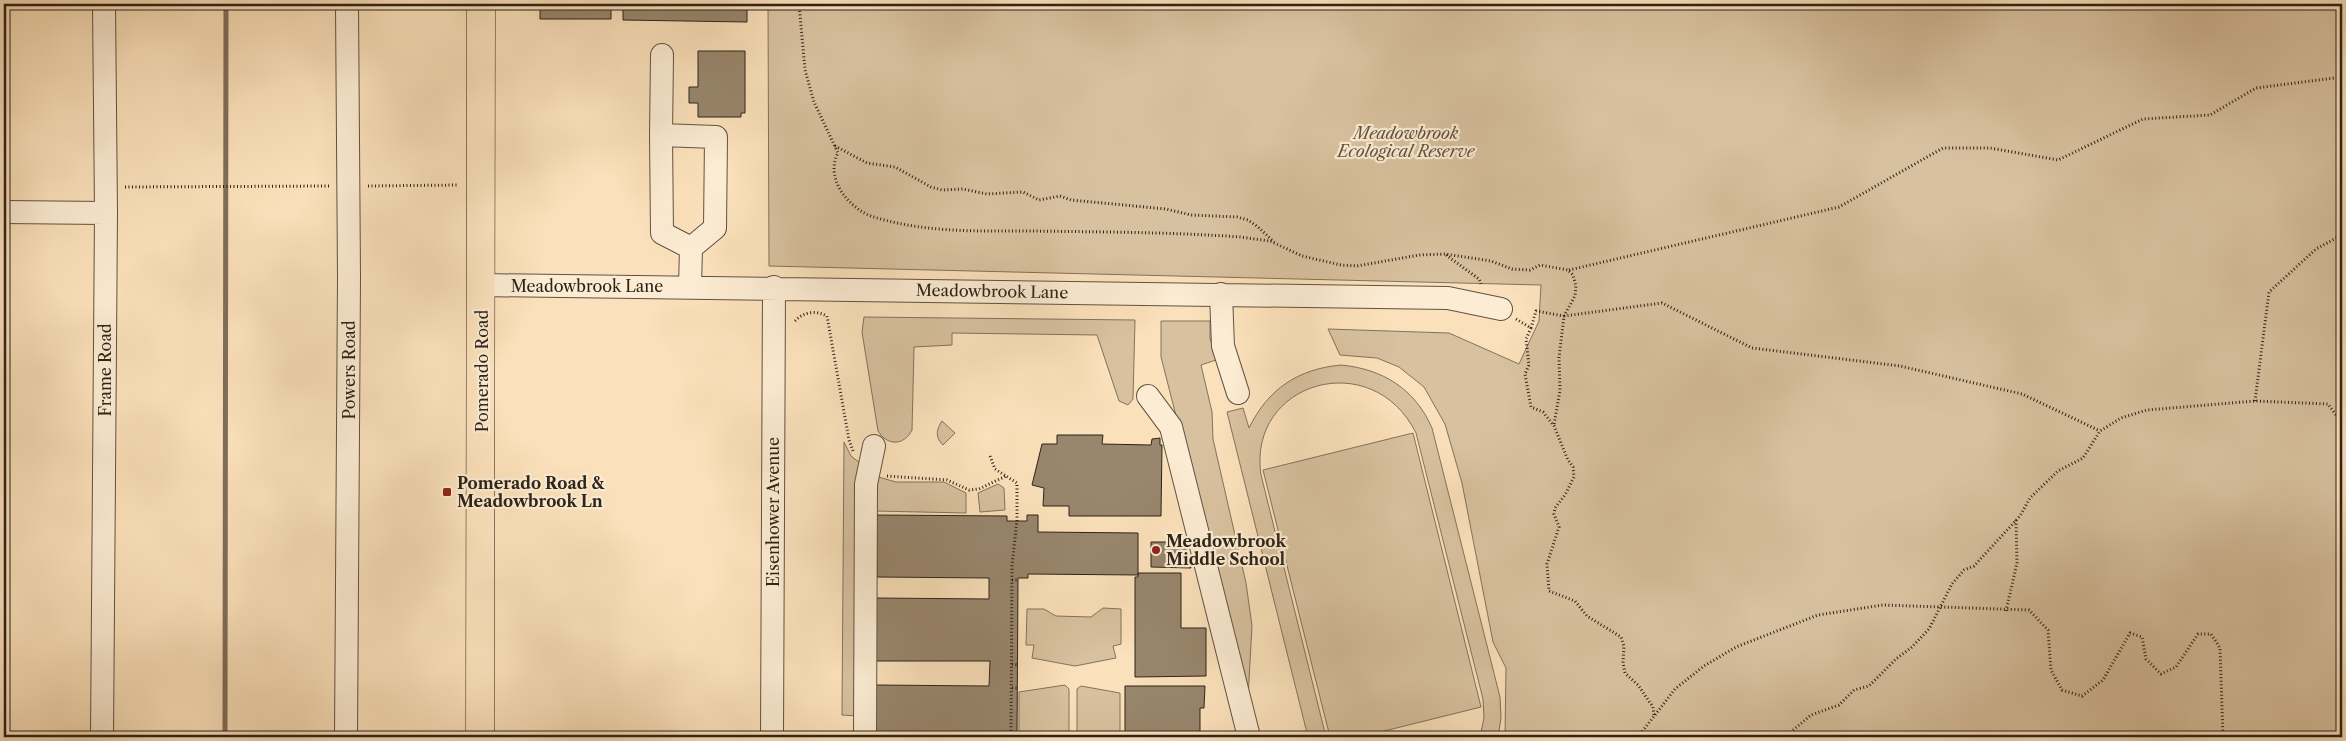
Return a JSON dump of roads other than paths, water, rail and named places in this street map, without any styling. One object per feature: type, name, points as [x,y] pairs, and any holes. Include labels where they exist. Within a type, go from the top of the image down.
[{"type":"main road","name":"Pomerado Road","points":[[480,737],[482,4]]},
{"type":"street","name":"Frame Road","points":[[102,737],[106,213],[104,4]]},
{"type":"street","name":"Powers Road","points":[[346,4],[349,287],[346,737]]},
{"type":"street","points":[[662,55],[662,232],[691,248]]},
{"type":"street","points":[[661,135],[716,137],[715,228],[691,248],[690,286]]},
{"type":"street","points":[[4,212],[106,213]]},
{"type":"street","name":"Meadowbrook Lane","points":[[482,285],[774,287],[1448,298],[1499,309]]},
{"type":"street","name":"Eisenhower Avenue","points":[[772,737],[774,287]]},
{"type":"street","points":[[1222,294],[1223,346],[1238,393]]},
{"type":"street","points":[[1148,396],[1171,427],[1249,737]]},
{"type":"street","points":[[865,737],[866,484],[874,446]]},
{"type":"waterway","points":[[225,737],[226,4]]},
{"type":"place","name":"Pomerado Road & Meadowbrook Ln","points":[[447,492]]},
{"type":"place","name":"Meadowbrook Middle School","points":[[1156,550]]},
{"type":"park label","name":"Meadowbrook Ecological Reserve","points":[[1406,142]]}]
